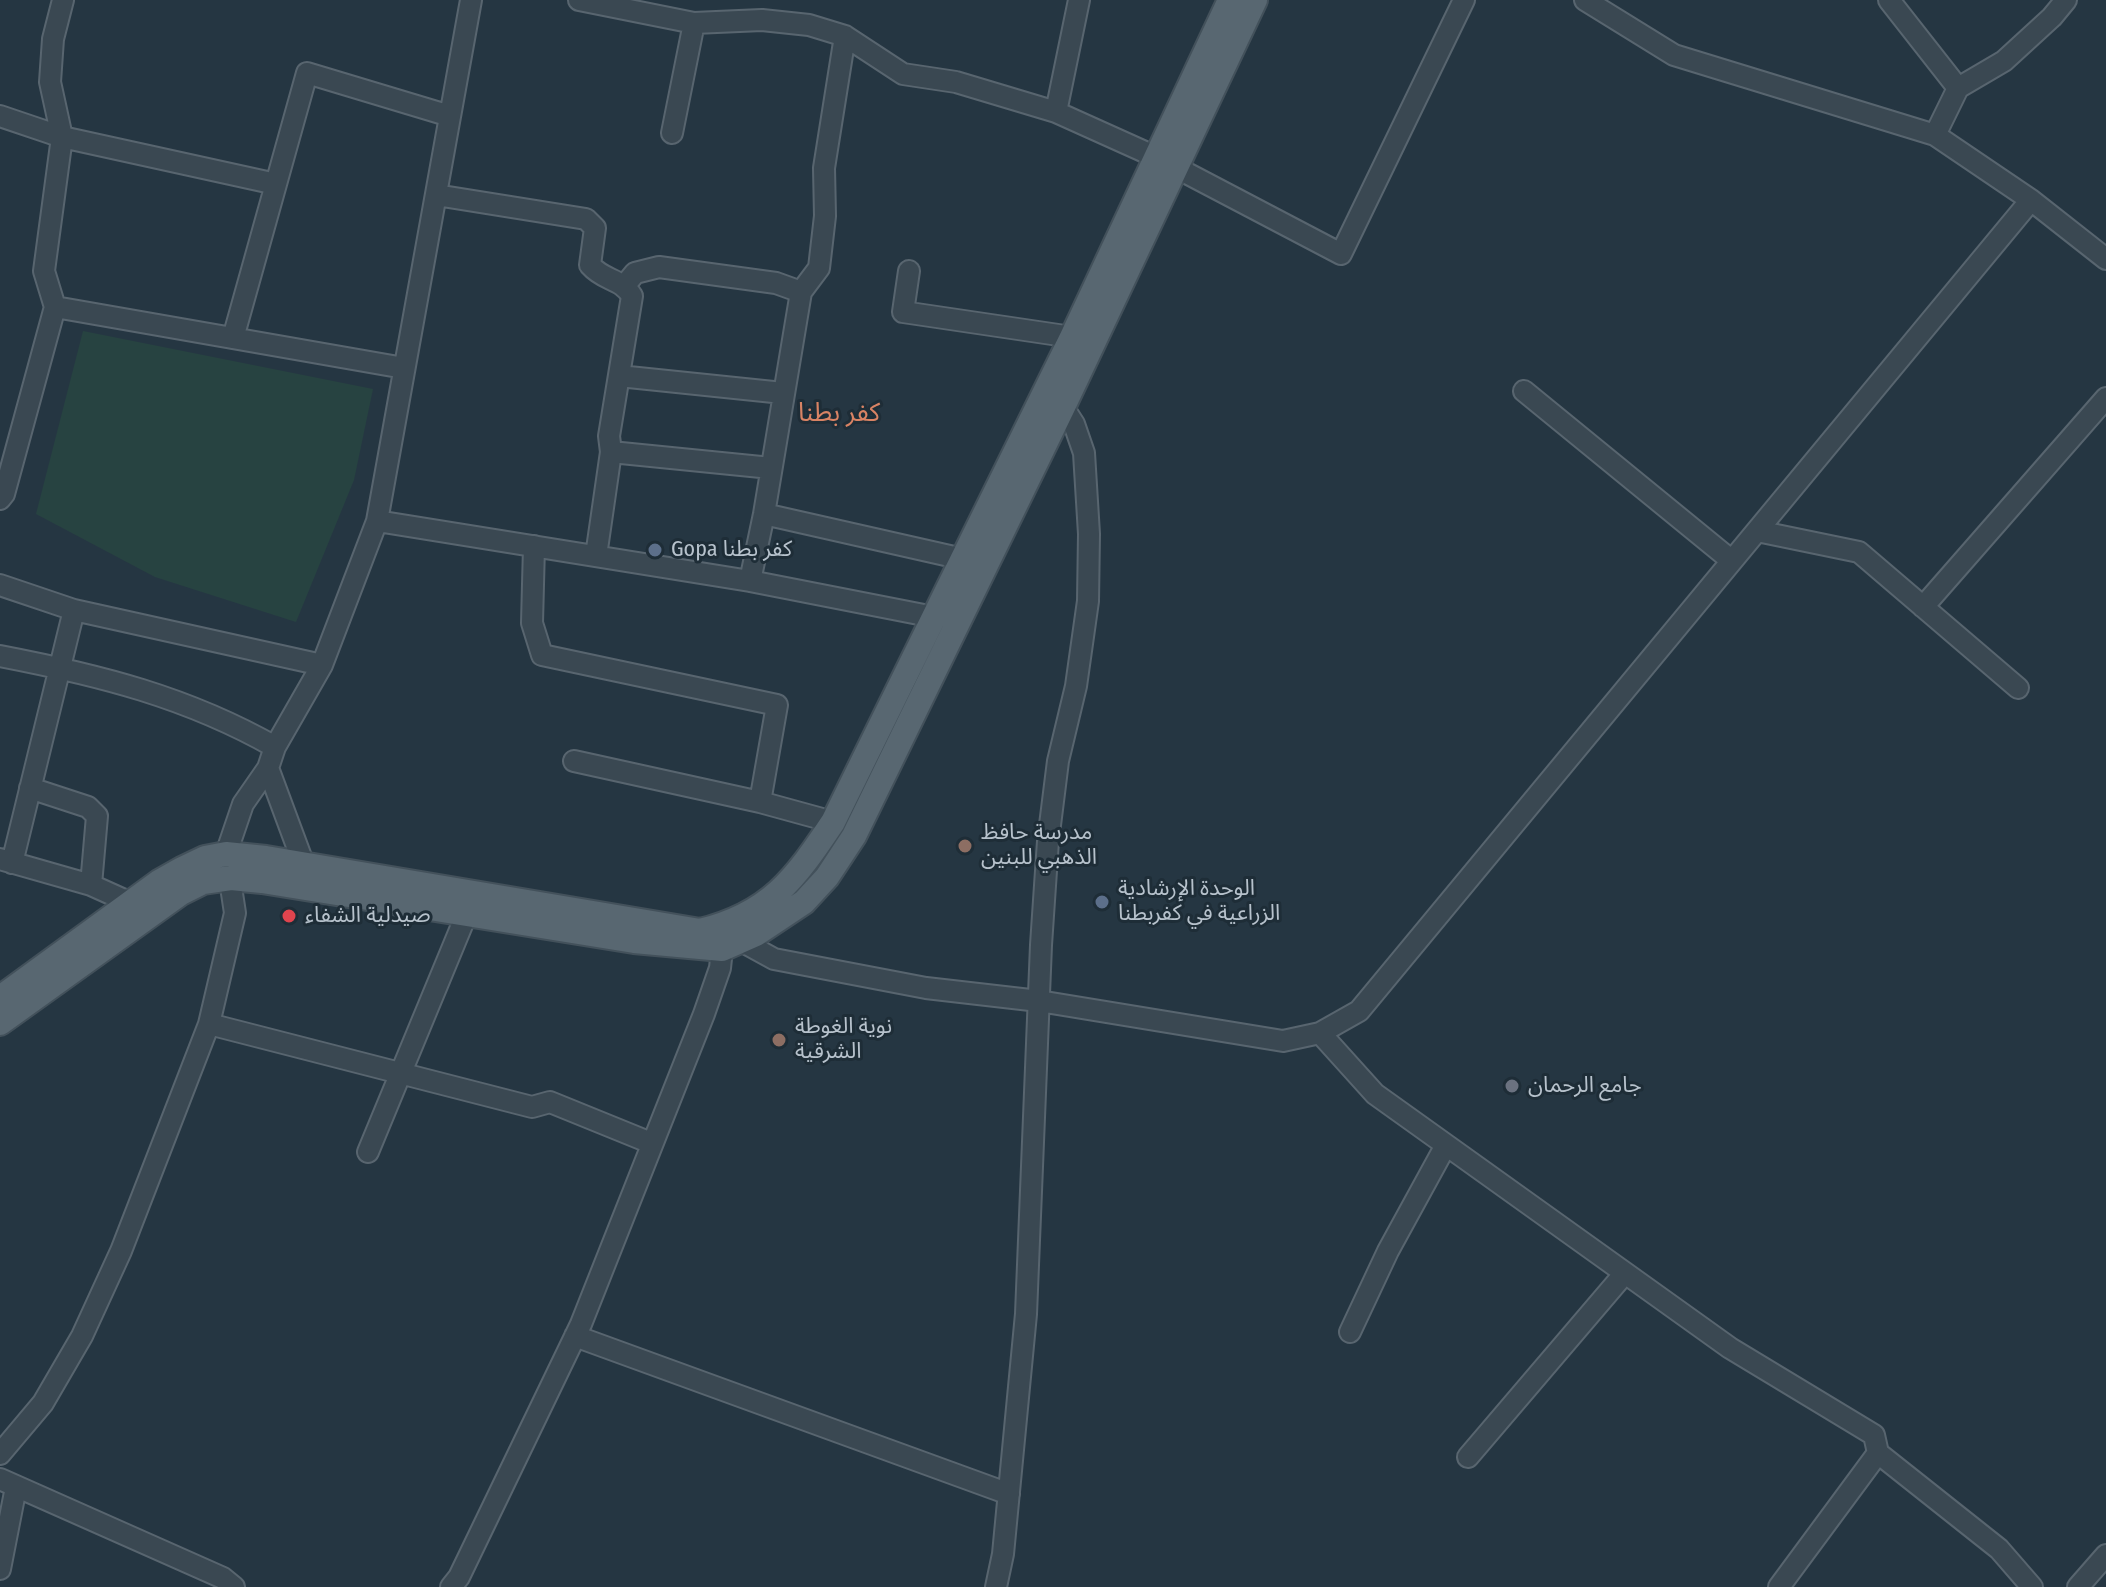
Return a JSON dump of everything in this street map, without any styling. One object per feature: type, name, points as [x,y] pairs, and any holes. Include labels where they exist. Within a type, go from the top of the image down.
[{"type":"main road","points":[[0,1023],[181,893],[203,882],[231,878],[634,941],[732,945],[804,902],[827,877],[854,836],[1063,407],[1230,0]]},
{"type":"main road","points":[[0,998],[182,869],[205,858],[226,854],[700,931],[724,925],[749,913],[782,889],[799,873],[833,822],[1072,337],[1255,0]]},
{"type":"street","points":[[0,499],[4,494],[55,307],[44,271],[62,137],[50,82],[53,39],[63,0]]},
{"type":"street","points":[[0,1454],[43,1403],[82,1336],[121,1251],[209,1024],[235,913],[226,854],[243,804],[268,768],[275,747],[322,665],[377,521],[471,0]]},
{"type":"street","points":[[579,0],[694,23],[762,20],[809,25],[845,36],[903,74],[956,82],[1056,112],[1166,162],[1341,254],[1464,0]]},
{"type":"street","points":[[1056,112],[1079,0]]},
{"type":"street","points":[[1585,0],[1674,55],[1935,135],[2031,200],[2106,259]]},
{"type":"street","points":[[1889,0],[1958,88]]},
{"type":"street","points":[[1935,135],[1958,88],[2004,61],[2066,0]]},
{"type":"street","points":[[672,133],[694,23]]},
{"type":"street","points":[[750,581],[801,292],[819,268],[825,216],[824,168],[845,36]]},
{"type":"street","points":[[233,338],[307,73],[450,116]]},
{"type":"street","points":[[0,116],[62,137],[276,184]]},
{"type":"street","points":[[436,195],[586,219],[595,228],[590,265],[599,275],[625,285],[632,296],[609,436],[611,452],[596,556]]},
{"type":"street","points":[[451,1587],[459,1577],[575,1336],[720,968],[732,945],[774,959],[926,988],[1039,1001],[1283,1041],[1320,1033],[1359,1011],[2031,200]]},
{"type":"street","points":[[625,285],[635,273],[659,267],[776,283],[801,292]]},
{"type":"street","points":[[909,271],[903,312],[1072,337]]},
{"type":"street","points":[[55,307],[404,368]]},
{"type":"street","points":[[619,376],[783,393]]},
{"type":"street","points":[[1524,391],[1732,561]]},
{"type":"street","points":[[1923,607],[2106,398]]},
{"type":"street","points":[[996,1587],[1003,1554],[1026,1314],[1048,841],[1058,761],[1076,686],[1088,601],[1089,534],[1084,453],[1074,424],[1063,407]]},
{"type":"street","points":[[611,452],[771,468]]},
{"type":"street","points":[[764,514],[963,559]]},
{"type":"street","points":[[377,521],[750,581],[934,617]]},
{"type":"street","points":[[1757,531],[1859,552],[2018,688]]},
{"type":"street","points":[[534,546],[532,623],[542,655],[777,705],[760,802]]},
{"type":"street","points":[[0,585],[74,610],[322,665]]},
{"type":"street","points":[[74,610],[30,788],[6,861],[91,885],[131,903]]},
{"type":"street","points":[[0,656],[166,696],[231,722],[275,747]]},
{"type":"street","points":[[574,761],[760,802],[833,822]]},
{"type":"street","points":[[268,768],[304,865]]},
{"type":"street","points":[[30,788],[88,807],[97,816],[91,885]]},
{"type":"street","points":[[368,1152],[467,913]]},
{"type":"street","points":[[209,1024],[532,1107],[550,1102],[651,1143]]},
{"type":"street","points":[[1320,1033],[1375,1094],[1730,1348],[1874,1435],[1878,1453],[1999,1549],[2032,1587]]},
{"type":"street","points":[[1350,1332],[1388,1251],[1446,1145]]},
{"type":"street","points":[[1468,1457],[1625,1273]]},
{"type":"street","points":[[575,1336],[1009,1494]]},
{"type":"street","points":[[1779,1587],[1878,1453]]},
{"type":"street","points":[[0,1569],[8,1483],[223,1578],[234,1587]]},
{"type":"street","points":[[2078,1587],[2106,1555]]},
{"type":"green space","points":[[83,331],[373,389],[354,480],[296,622],[155,577],[36,514]]},
{"type":"place","name":"Gopa كفر بطنا","points":[[655,550]]},
{"type":"place","name":"مدرسة حافظ الذهبي للبنين","points":[[965,846]]},
{"type":"place","name":"الوحدة الإرشادية الزراعية في كفربطنا","points":[[1102,902]]},
{"type":"place","name":"صيدلية الشفاء","points":[[289,916]]},
{"type":"place","name":"نوية الغوطة الشرقية","points":[[779,1040]]},
{"type":"place","name":"جامع الرحمان","points":[[1512,1086]]},
{"type":"district","name":"كفر بطنا","points":[[839,414]]}]
